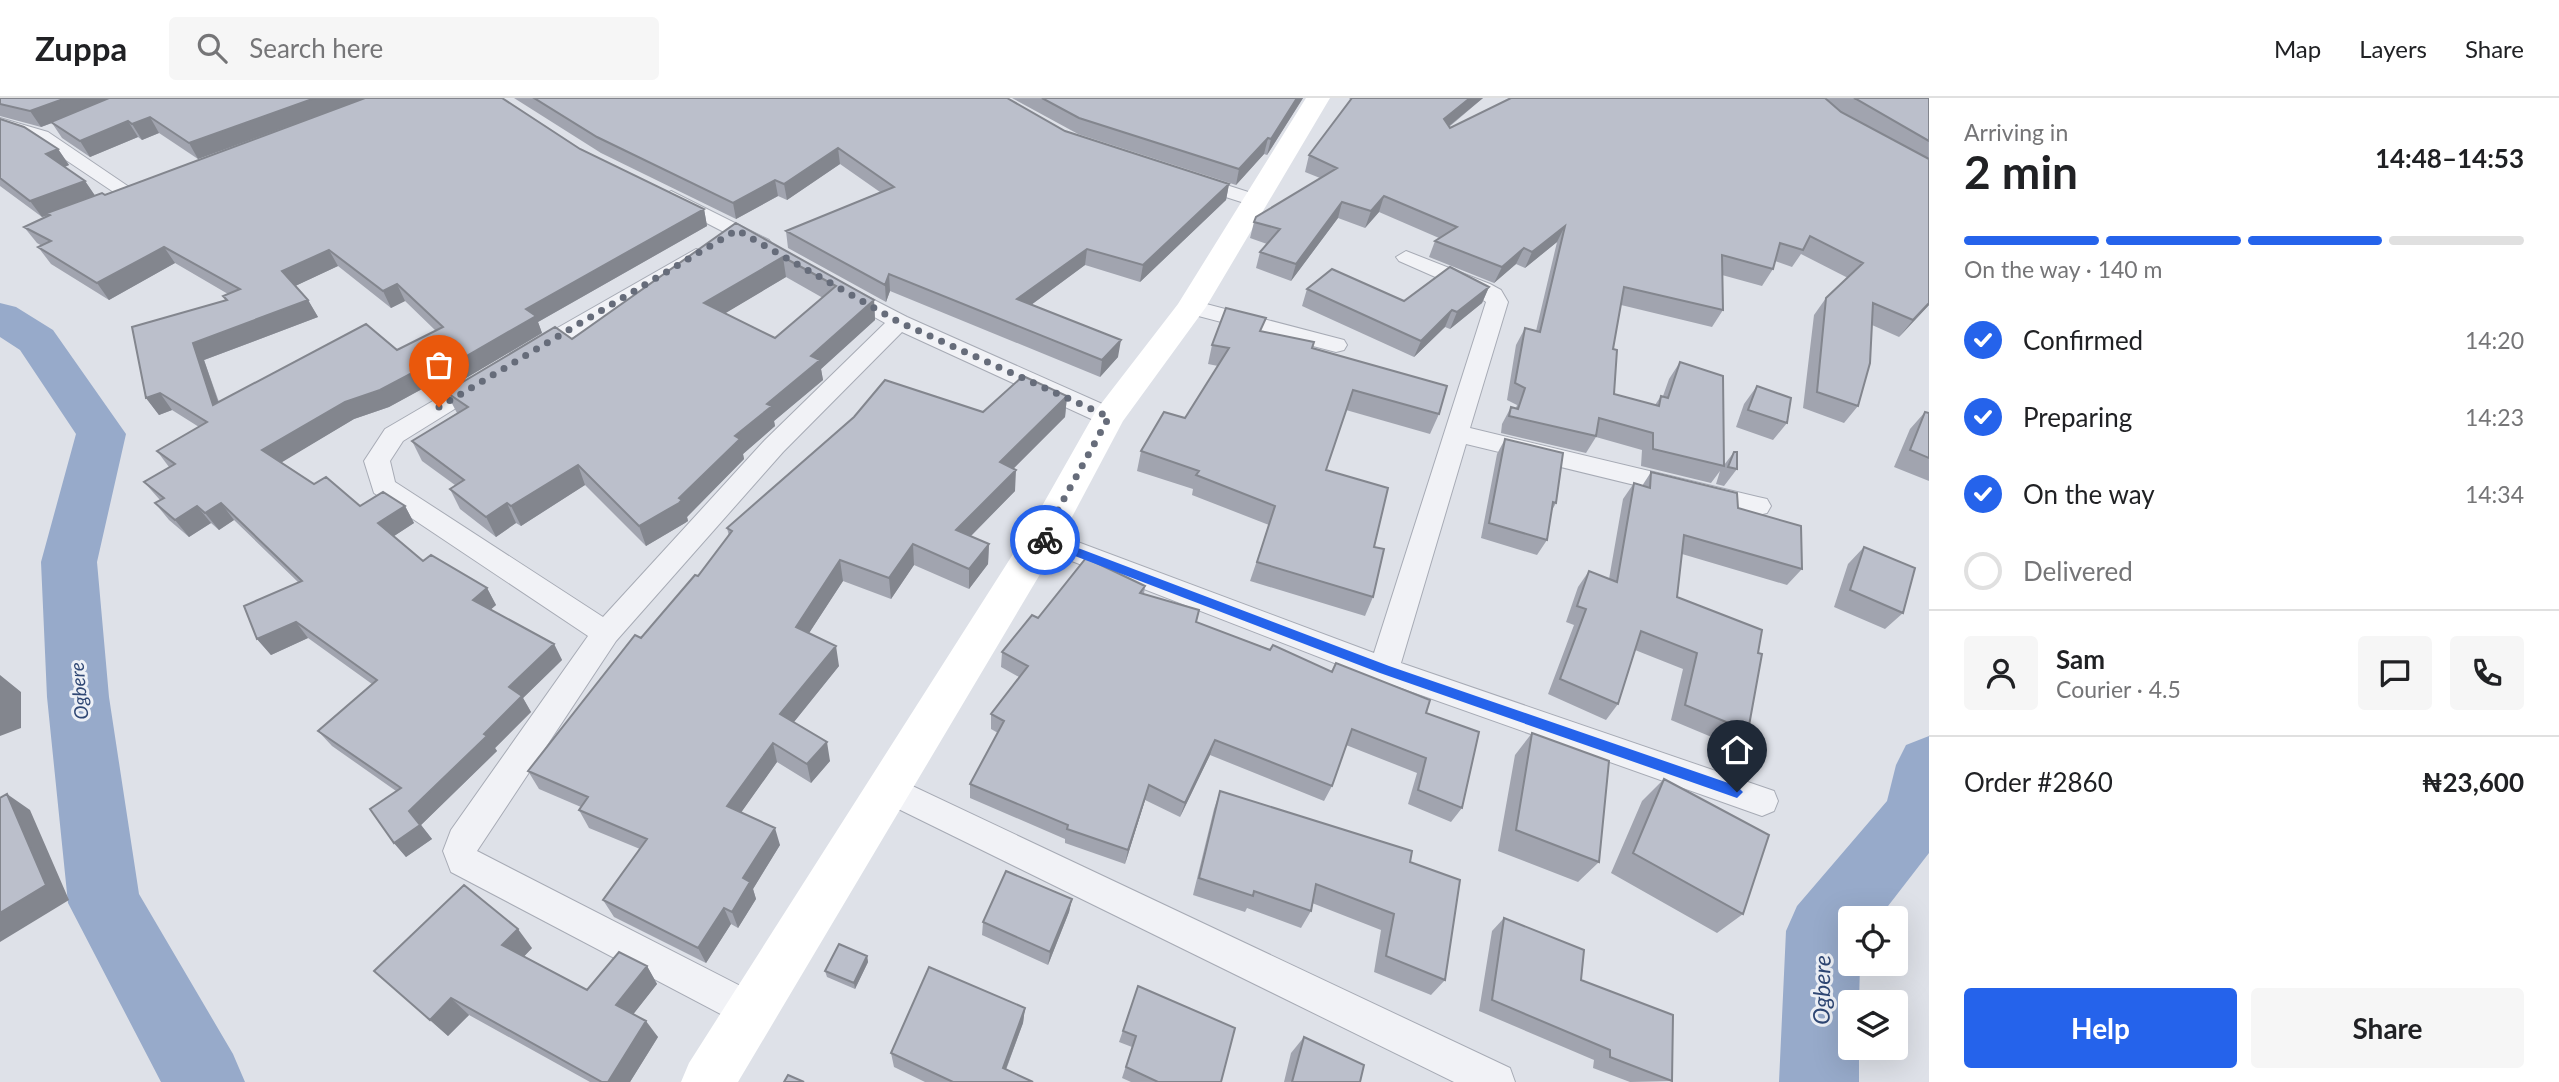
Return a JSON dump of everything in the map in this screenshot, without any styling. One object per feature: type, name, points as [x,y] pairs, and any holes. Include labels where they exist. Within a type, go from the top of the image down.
[{"type":"main road","points":[[708,1082],[1042,539],[1109,417],[1191,307],[1318,98]]},
{"type":"street","points":[[0,123],[42,135],[135,191],[102,203]]},
{"type":"street","points":[[42,135],[66,126]]},
{"type":"street","points":[[1170,173],[1257,201]]},
{"type":"street","points":[[655,189],[783,256]]},
{"type":"street","points":[[606,633],[383,487],[377,461],[394,435],[737,230]]},
{"type":"street","points":[[1384,669],[1497,302],[1493,295],[1406,257]]},
{"type":"street","points":[[830,282],[899,322],[1109,417]]},
{"type":"street","points":[[1191,307],[1336,345]]},
{"type":"street","points":[[751,1012],[463,861],[460,851],[463,841],[606,633],[774,446],[899,322]]},
{"type":"street","points":[[1455,433],[1758,506]]},
{"type":"street","points":[[1042,539],[1384,669],[1762,801]]},
{"type":"street","points":[[887,788],[1496,1082]]},
{"type":"building","points":[[0,98],[66,98],[30,111],[0,104]]},
{"type":"building","points":[[109,98],[315,98],[189,143],[150,117],[132,124],[128,121],[80,141],[51,122]]},
{"type":"building","points":[[365,98],[502,98],[580,149],[704,209],[526,309],[536,316],[425,380],[414,372],[380,390],[345,402],[262,450],[314,484],[326,477],[360,506],[383,492],[405,506],[378,523],[423,561],[431,555],[487,588],[473,600],[554,644],[509,687],[522,696],[484,734],[487,736],[409,811],[420,825],[394,843],[370,809],[401,788],[318,731],[377,680],[296,622],[257,639],[244,606],[302,581],[221,503],[205,513],[197,506],[175,520],[155,503],[164,498],[144,482],[175,464],[157,451],[207,422],[160,393],[146,398],[132,327],[227,300],[223,296],[240,289],[164,247],[97,283],[38,247],[51,241],[24,227],[50,215],[47,213],[102,193],[105,195]],"holes":[[[329,250],[383,291],[397,284],[443,327],[397,350],[366,324],[213,405],[193,343],[308,300],[282,271]]]},
{"type":"building","points":[[534,98],[1007,98],[1065,131],[1229,184],[1143,265],[1087,249],[1017,299],[1121,340],[1102,360],[889,274],[885,285],[786,231],[894,187],[838,148],[784,184],[775,180],[733,203],[597,137]]},
{"type":"building","points":[[1042,98],[1297,98],[1271,139],[1268,138],[1239,169],[1079,118]]},
{"type":"building","points":[[1352,98],[1470,98],[1444,119],[1450,128],[1511,98],[1825,98],[1841,112],[1929,159],[1929,303],[1913,320],[1873,303],[1870,363],[1858,406],[1817,392],[1826,298],[1863,263],[1810,236],[1803,250],[1780,243],[1773,269],[1722,255],[1723,310],[1624,287],[1613,349],[1617,350],[1614,394],[1659,406],[1661,396],[1668,398],[1680,362],[1723,376],[1724,466],[1653,449],[1653,433],[1599,418],[1596,436],[1509,416],[1511,407],[1518,409],[1525,388],[1515,383],[1525,328],[1540,332],[1565,226],[1532,252],[1524,248],[1502,267],[1435,241],[1457,227],[1384,196],[1371,211],[1342,202],[1296,264],[1260,252],[1280,229],[1254,222],[1256,217],[1337,168],[1309,155]]},
{"type":"building","points":[[1854,98],[1929,98],[1929,141],[1856,99]]},
{"type":"building","points":[[0,119],[24,127],[58,149],[46,154],[85,181],[30,201],[0,178]]},
{"type":"building","points":[[736,223],[874,300],[811,356],[820,360],[767,404],[772,406],[735,436],[740,439],[679,498],[682,500],[679,503],[639,526],[578,465],[511,506],[507,503],[486,517],[450,489],[464,480],[412,441],[468,407],[446,392],[555,327],[572,339]],"holes":[[[783,257],[836,286],[775,338],[704,303]]]},
{"type":"building","points":[[1450,267],[1489,287],[1457,312],[1452,310],[1421,341],[1307,289],[1332,269],[1404,301]]},
{"type":"building","points":[[1226,308],[1266,318],[1260,331],[1314,342],[1312,348],[1447,386],[1439,414],[1353,390],[1326,470],[1388,488],[1374,547],[1384,549],[1373,597],[1257,562],[1275,506],[1196,475],[1199,471],[1141,451],[1164,412],[1185,418],[1229,348],[1212,345]]},
{"type":"building","points":[[1023,376],[1067,396],[1000,462],[1016,470],[956,530],[989,544],[969,569],[913,544],[889,578],[840,560],[796,627],[836,646],[780,714],[827,742],[807,764],[773,743],[727,806],[775,828],[743,878],[750,882],[732,912],[724,908],[698,948],[603,900],[647,839],[579,810],[588,797],[528,771],[635,635],[641,638],[695,575],[698,576],[732,531],[727,528],[854,417],[885,380],[983,412]]},
{"type":"building","points":[[1757,386],[1791,398],[1787,423],[1748,410]]},
{"type":"building","points":[[1925,412],[1929,413],[1929,458],[1910,450]]},
{"type":"building","points":[[1505,439],[1563,453],[1556,503],[1553,502],[1547,540],[1489,523]]},
{"type":"building","points":[[1734,452],[1737,452],[1737,469],[1728,467]]},
{"type":"building","points":[[1651,472],[1737,493],[1738,508],[1801,526],[1802,569],[1684,535],[1677,597],[1762,630],[1758,653],[1762,654],[1748,731],[1685,705],[1697,653],[1641,631],[1618,704],[1560,679],[1586,609],[1577,606],[1589,571],[1617,582],[1634,483],[1650,488]]},
{"type":"building","points":[[1864,547],[1915,568],[1903,613],[1850,590]]},
{"type":"building","points":[[1086,558],[1145,586],[1140,593],[1199,610],[1196,622],[1270,650],[1273,645],[1332,672],[1336,663],[1430,700],[1426,713],[1479,732],[1462,808],[1418,790],[1426,758],[1352,729],[1332,786],[1215,740],[1185,803],[1149,785],[1128,850],[1067,829],[1068,825],[970,784],[1004,721],[991,714],[1028,666],[1002,652],[1032,615],[1038,618]]},
{"type":"building","points":[[1532,733],[1609,761],[1599,862],[1516,830]]},
{"type":"building","points":[[1664,779],[1769,835],[1743,914],[1633,853]]},
{"type":"building","points":[[1220,791],[1412,851],[1410,862],[1460,880],[1445,980],[1386,956],[1394,914],[1316,884],[1311,911],[1254,891],[1253,896],[1199,878]]},
{"type":"building","points":[[7,794],[46,885],[0,913],[0,798]]},
{"type":"building","points":[[1006,871],[1072,899],[1050,952],[983,922]]},
{"type":"building","points":[[464,885],[518,929],[502,945],[587,990],[619,952],[647,966],[616,1005],[646,1021],[608,1082],[602,1082],[451,998],[430,1020],[374,971]]},
{"type":"building","points":[[1504,918],[1584,950],[1581,980],[1673,1015],[1672,1081],[1610,1057],[1610,1050],[1492,1000]]},
{"type":"building","points":[[839,944],[867,956],[854,983],[825,971]]},
{"type":"building","points":[[929,967],[1025,1008],[1003,1068],[1033,1082],[953,1082],[891,1053]]},
{"type":"building","points":[[1138,986],[1235,1028],[1221,1082],[1158,1082],[1126,1067],[1136,1036],[1123,1031]]},
{"type":"building","points":[[1304,1037],[1364,1065],[1360,1082],[1292,1082]]},
{"type":"building","points":[[788,1075],[804,1082],[784,1082]]},
{"type":"waterway","name":"Ogbere","points":[[0,317],[37,340],[101,434],[69,562],[78,697],[104,903],[205,1082]]},
{"type":"waterway","name":"Ogbere","points":[[1819,1082],[1823,931],[1917,816],[1929,765]]},
{"type":"way so far","points":[[439,407],[737,230],[899,322],[1109,417],[1042,539],[1045,540]]},
{"type":"route","points":[[1045,540],[1384,669],[1737,792]]}]
